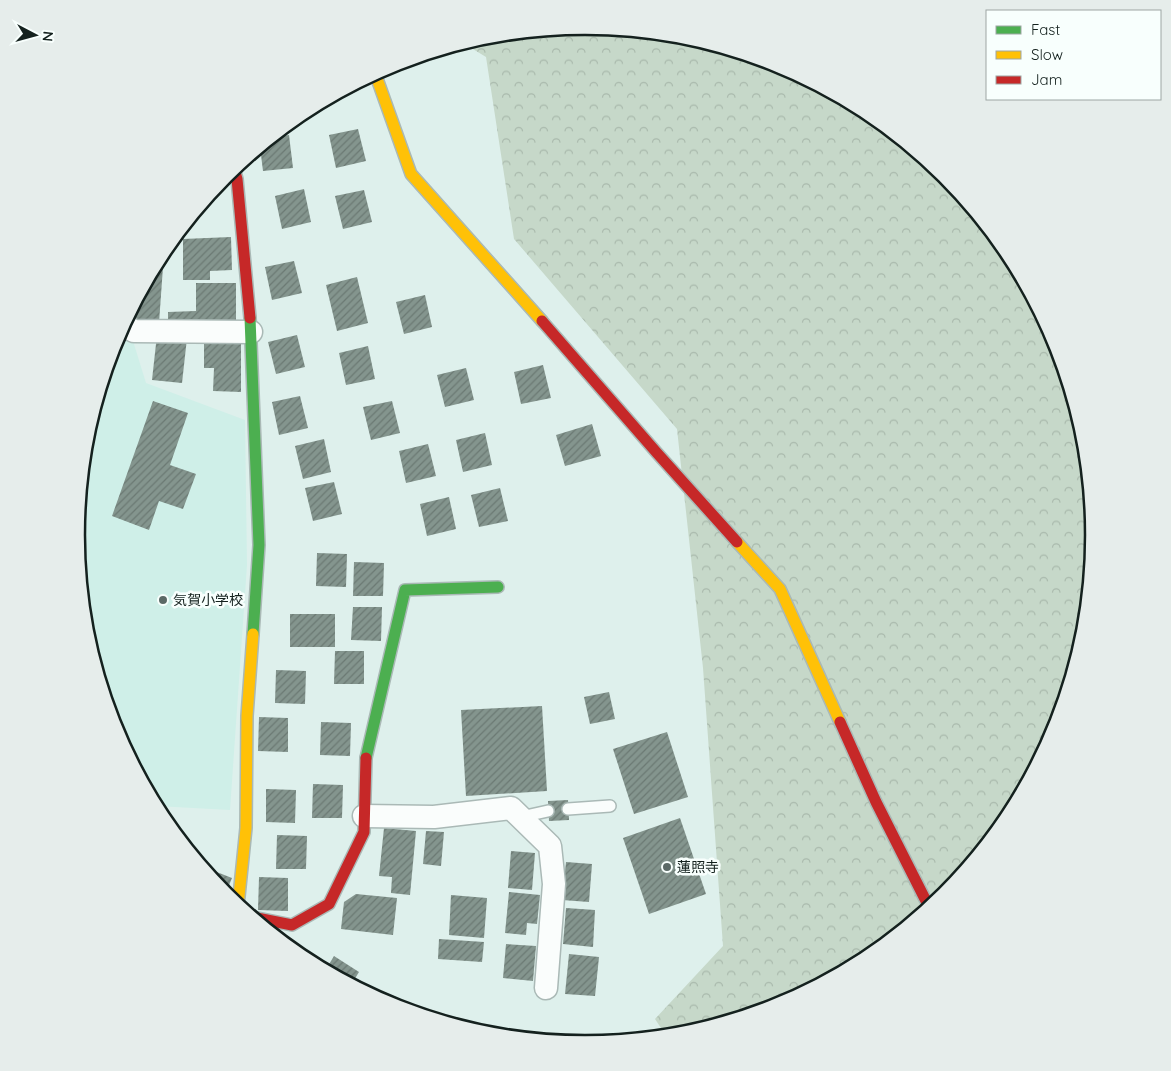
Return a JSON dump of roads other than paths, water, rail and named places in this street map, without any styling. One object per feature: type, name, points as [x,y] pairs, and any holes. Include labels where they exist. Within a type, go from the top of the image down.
[{"type":"street","points":[[378,81],[411,174],[780,589],[876,802],[927,901]]},
{"type":"street","points":[[237,177],[252,332],[260,545],[247,716],[246,828],[239,896]]},
{"type":"street","points":[[130,329],[134,331],[252,332]]},
{"type":"street","points":[[264,919],[292,925],[329,904],[364,832],[366,754],[405,590],[498,587]]},
{"type":"street","points":[[364,816],[434,817],[511,808],[521,817],[550,846],[554,884],[546,988]]},
{"type":"lane","points":[[568,809],[610,806]]},
{"type":"lane","points":[[521,817],[548,811]]},
{"type":"place","name":"気賀小学校","points":[[163,600]]},
{"type":"place","name":"蓮照寺","points":[[667,867]]}]
